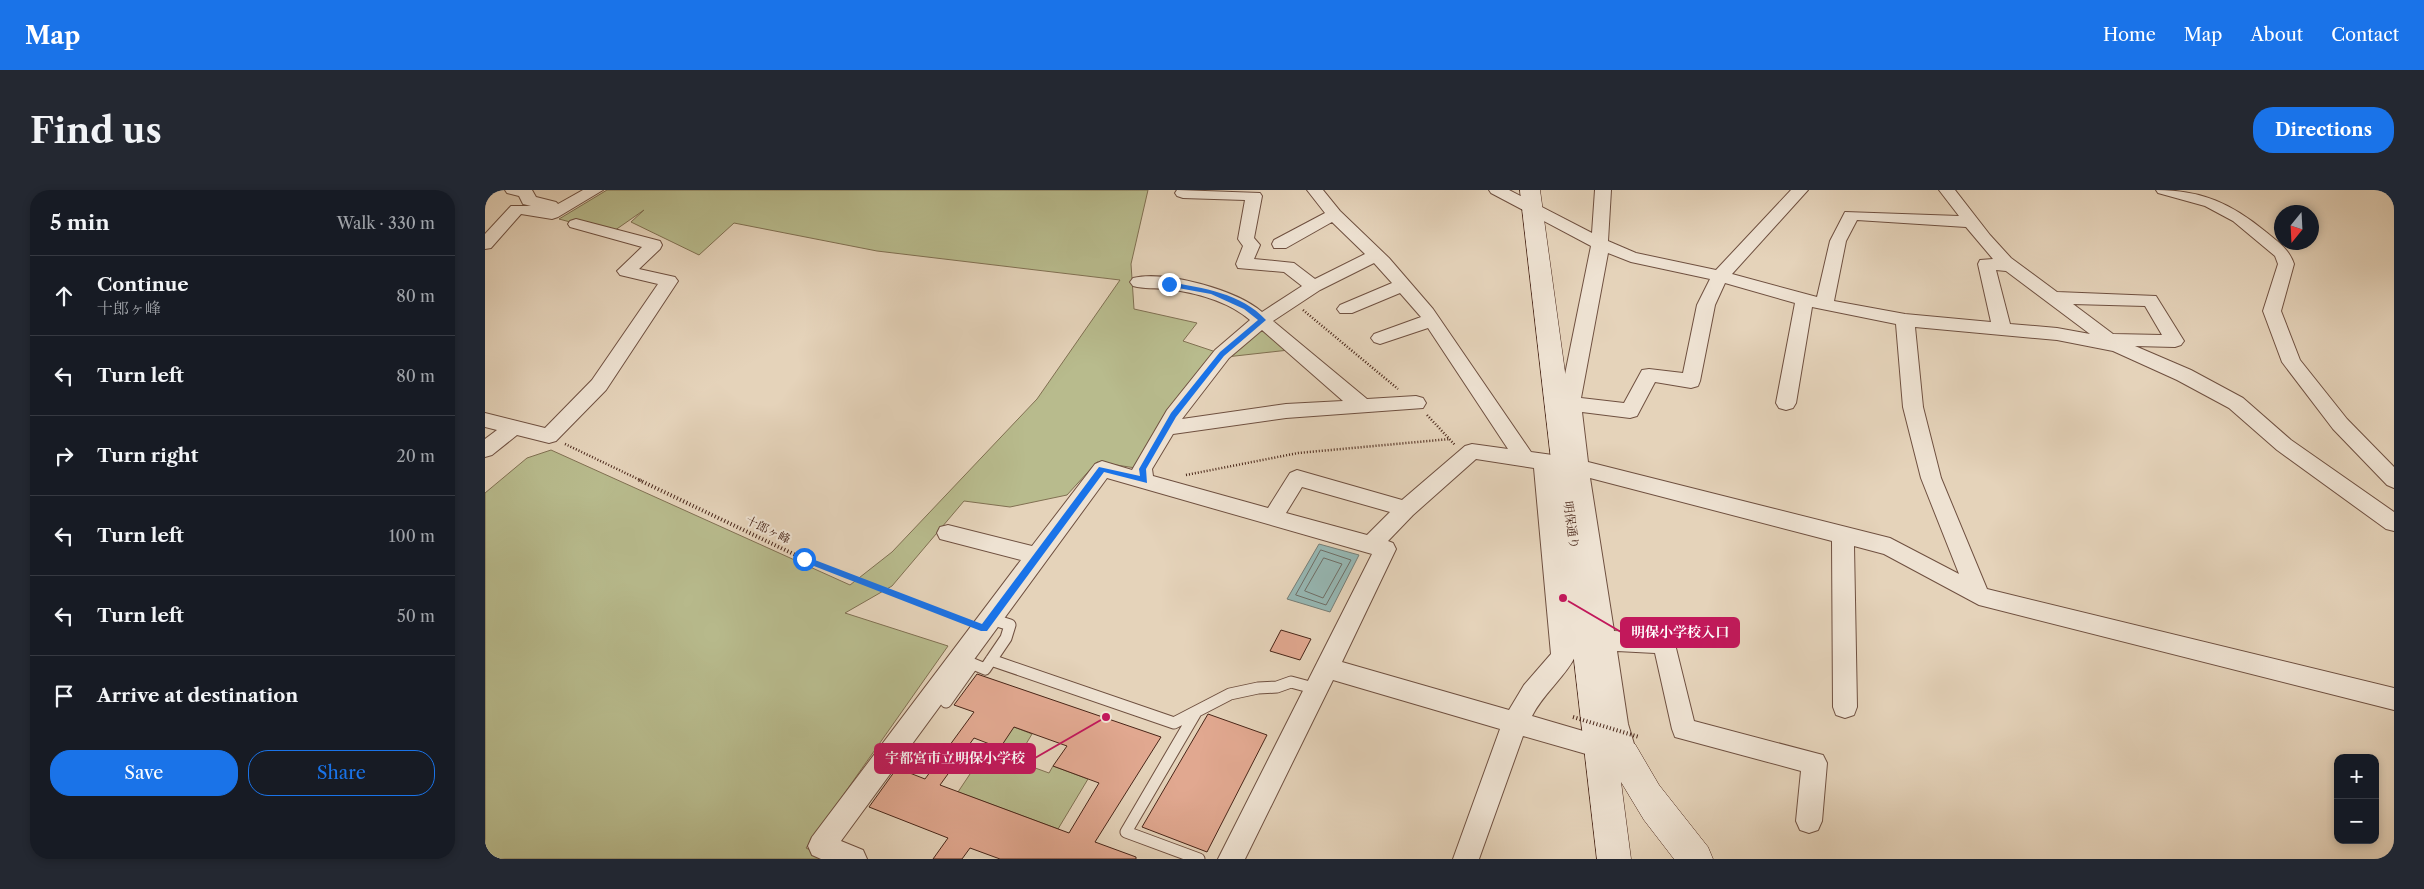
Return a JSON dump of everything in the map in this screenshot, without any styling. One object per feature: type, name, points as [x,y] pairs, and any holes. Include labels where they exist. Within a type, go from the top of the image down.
[{"type":"street","points":[[485,244],[523,205],[526,193],[513,190]]},
{"type":"street","points":[[523,205],[552,214],[595,190]]},
{"type":"street","points":[[1315,190],[1334,214],[1403,285],[1553,463],[1604,640],[1621,746],[1634,777],[1658,811],[1697,859]]},
{"type":"street","points":[[1497,190],[1531,199],[1601,244],[1631,257],[1720,276],[1804,300],[1905,320],[2057,334],[2113,343],[2175,340],[2150,300],[2054,298]]},
{"type":"street","points":[[1466,859],[1515,723],[1533,692],[1563,657],[1553,463],[1572,404],[1571,394],[1601,244],[1603,190]]},
{"type":"street","points":[[1572,404],[1630,411],[1649,375],[1691,381],[1706,305],[1720,276],[1800,190]]},
{"type":"street","points":[[1947,190],[1984,240],[2012,266],[2113,343],[2184,375],[2236,403],[2284,445],[2394,523]]},
{"type":"street","points":[[2164,190],[2211,203],[2239,218],[2283,254],[2286,264],[2272,311],[2291,362],[2340,424],[2394,480]]},
{"type":"street","points":[[1183,194],[1254,196],[1246,239],[1252,244],[1244,259],[1244,264],[1288,267],[1311,288]]},
{"type":"street","name":"明保通り","points":[[1531,199],[1553,463],[1621,746],[1614,859]]},
{"type":"street","points":[[1280,244],[1334,214]]},
{"type":"street","points":[[1825,304],[1838,241],[1851,215],[1971,222]]},
{"type":"street","points":[[485,420],[549,436],[599,386],[669,281],[627,272],[653,245],[576,224]]},
{"type":"street","points":[[1147,481],[1143,469],[1173,415],[1222,354],[1262,320],[1311,288],[1376,256]]},
{"type":"street","points":[[2002,329],[1986,264],[2012,266]]},
{"type":"street","points":[[1139,282],[1169,284],[1213,292],[1246,307],[1362,406]]},
{"type":"street","points":[[1345,309],[1403,285]]},
{"type":"street","points":[[1786,403],[1804,300]]},
{"type":"street","points":[[1380,338],[1432,320]]},
{"type":"street","points":[[1905,320],[1913,407],[1931,478],[1979,596]]},
{"type":"street","points":[[1166,428],[1286,410],[1416,404]]},
{"type":"street","points":[[485,450],[514,427]]},
{"type":"street","points":[[1371,544],[1405,509],[1472,451],[1553,463],[1890,547],[1979,596],[2394,699]]},
{"type":"street","points":[[854,859],[821,846],[1102,469],[1385,549],[1231,859]]},
{"type":"street","points":[[1273,517],[1297,478],[1405,509]]},
{"type":"street","points":[[948,532],[1038,556]]},
{"type":"street","points":[[1843,535],[1845,707]]},
{"type":"street","points":[[1604,640],[1665,644],[1683,729],[1814,763],[1809,821]]},
{"type":"street","points":[[1322,678],[1621,746]]},
{"type":"lane","points":[[946,702],[973,664],[985,669],[1006,638],[1010,625],[987,624]]},
{"type":"lane","points":[[991,660],[1174,723],[1195,714],[1230,694],[1322,678]]},
{"type":"lane","points":[[1195,714],[1126,832],[1199,859]]},
{"type":"path","points":[[1311,288],[1312,292],[1294,303],[1416,404],[1465,457]]},
{"type":"path","name":"十郎ヶ峰","points":[[549,436],[804,559],[987,624]]},
{"type":"path","points":[[1147,481],[1298,453],[1450,439]]},
{"type":"path","points":[[1573,717],[1621,746]]},
{"type":"green space","points":[[607,190],[1148,190],[1131,264],[1134,309],[1197,323],[1183,341],[1222,354],[1142,469],[1097,462],[1067,495],[1010,507],[964,501],[892,586],[845,613],[948,646],[806,848],[829,859],[485,859],[485,493],[527,458],[551,450],[850,585],[892,552],[1037,399],[1120,280],[877,251],[734,223],[699,255],[631,222],[644,210],[611,233],[559,219]]},
{"type":"green space","points":[[1254,330],[1265,330],[1289,350],[1226,357]]},
{"type":"green space","points":[[1014,727],[1032,734],[1016,761],[1049,773],[1053,766],[1088,779],[1058,829],[958,792],[990,744]]},
{"type":"water","points":[[1319,544],[1359,555],[1330,612],[1287,599]]},
{"type":"building","points":[[1281,630],[1311,639],[1300,660],[1270,651]]},
{"type":"building","points":[[977,674],[1161,737],[1095,842],[1136,857],[1136,859],[1000,859],[970,848],[962,859],[933,859],[948,838],[869,807],[897,768],[925,779],[974,712],[954,705]],"holes":[[[1014,727],[1067,746],[1053,766],[1099,783],[1069,833],[940,785],[974,738],[1000,748]]]},
{"type":"building","points":[[1208,714],[1267,735],[1207,852],[1142,827]]},
{"type":"place","name":"明保小学校入口","points":[[1563,598]]},
{"type":"place","name":"宇都宮市立明保小学校","points":[[1106,717]]},
{"type":"route","points":[[804,559],[984,629],[1102,469],[1144,480],[1143,469],[1173,415],[1222,354],[1262,320],[1246,307],[1226,297],[1213,292],[1169,284]]}]
